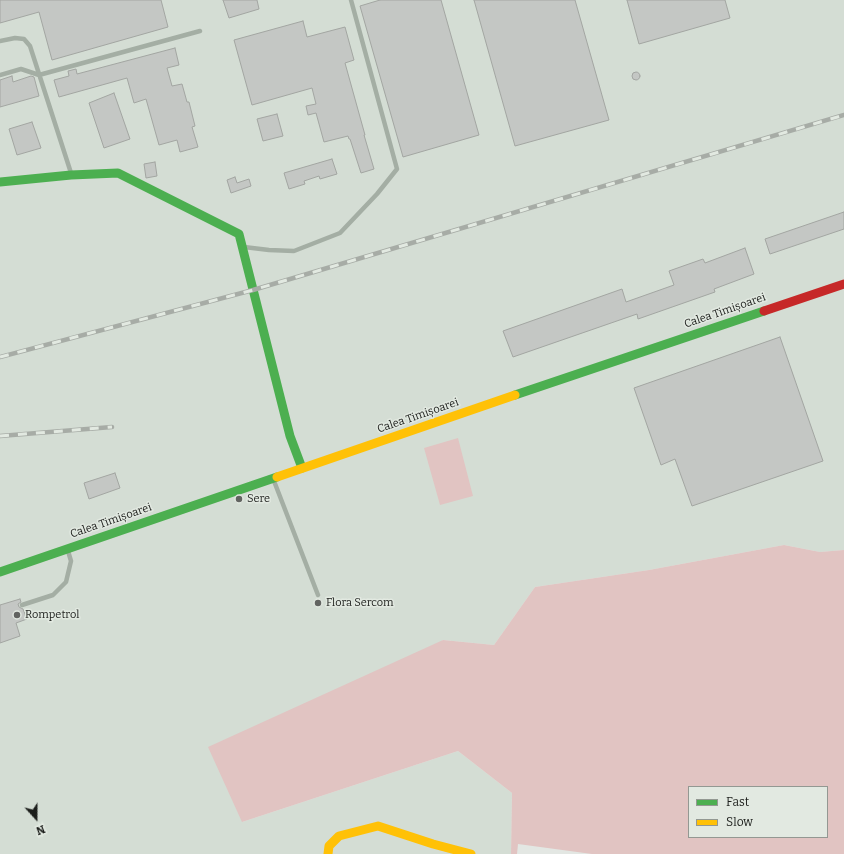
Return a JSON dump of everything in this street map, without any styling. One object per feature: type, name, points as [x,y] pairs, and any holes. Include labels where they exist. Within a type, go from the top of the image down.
[{"type":"main road","points":[[0,182],[71,175],[118,173],[238,234],[290,436],[302,468]]},
{"type":"main road","name":"Calea Timișoarei","points":[[0,572],[844,284]]},
{"type":"main road","points":[[328,854],[329,846],[339,836],[378,826],[433,844],[471,854]]},
{"type":"lane","points":[[242,247],[294,251],[340,233],[377,194],[397,169],[351,0]]},
{"type":"lane","points":[[0,75],[21,69],[39,75],[200,31]]},
{"type":"lane","points":[[0,41],[15,38],[24,39],[30,46],[71,175]]},
{"type":"lane","points":[[273,478],[318,595]]},
{"type":"lane","points":[[22,605],[53,595],[66,582],[70,561],[68,549]]},
{"type":"shaded area","points":[[0,0],[844,0],[844,550],[820,552],[784,545],[649,570],[535,587],[494,645],[443,640],[242,822],[458,751],[512,793],[511,854],[0,854]]},
{"type":"shaded area","points":[[458,438],[473,496],[440,505],[424,448]]},
{"type":"shaded area","points":[[784,545],[820,552],[844,550],[844,854],[592,854],[518,844],[517,854],[511,854],[512,793],[458,751],[242,822],[208,747],[443,640],[494,645],[535,587],[649,570]]},
{"type":"building","points":[[0,0],[161,0],[168,27],[52,60],[39,12],[0,23]]},
{"type":"building","points":[[223,0],[257,0],[259,9],[229,18]]},
{"type":"building","points":[[380,0],[441,0],[479,135],[403,157],[360,6]]},
{"type":"building","points":[[474,0],[575,0],[609,120],[515,146]]},
{"type":"building","points":[[627,0],[725,0],[730,18],[639,44]]},
{"type":"building","points":[[303,21],[307,37],[345,27],[354,60],[345,63],[374,169],[361,173],[348,136],[324,142],[316,113],[308,115],[306,106],[316,104],[312,88],[252,105],[234,40]]},
{"type":"building","points":[[175,48],[179,65],[167,68],[172,86],[182,84],[187,102],[189,102],[195,126],[192,127],[198,147],[180,152],[177,140],[159,145],[146,99],[134,103],[127,78],[59,97],[54,80],[69,76],[68,71],[76,69],[77,74]]},
{"type":"building","points":[[636,72],[639,73],[639,79],[636,80],[633,79],[632,76],[633,73]]},
{"type":"building","points":[[12,76],[13,82],[31,76],[34,77],[39,96],[0,107],[0,80]]},
{"type":"building","points":[[114,93],[130,139],[104,148],[89,103]]},
{"type":"building","points":[[277,114],[283,136],[263,141],[257,119]]},
{"type":"building","points":[[32,122],[41,148],[17,155],[9,129]]},
{"type":"building","points":[[332,159],[337,174],[320,179],[319,176],[304,181],[305,184],[289,189],[284,173]]},
{"type":"building","points":[[155,162],[157,176],[146,178],[144,164]]},
{"type":"building","points":[[235,177],[237,183],[249,179],[251,186],[231,193],[227,180]]},
{"type":"building","points":[[844,212],[844,229],[770,254],[765,239]]},
{"type":"building","points":[[745,248],[754,274],[714,289],[715,292],[638,319],[637,314],[513,357],[503,331],[622,289],[626,302],[674,285],[669,271],[703,259],[705,263]]},
{"type":"building","points":[[780,337],[823,461],[692,506],[675,459],[661,465],[634,388]]},
{"type":"building","points":[[115,473],[120,488],[89,499],[84,483]]},
{"type":"building","points":[[20,599],[21,602],[18,604],[19,607],[23,609],[27,619],[16,623],[20,636],[0,643],[0,605]]},
{"type":"railway","points":[[0,357],[253,290],[844,115]]},
{"type":"railway","points":[[0,436],[112,427]]},
{"type":"traffic: fast","points":[[0,182],[71,175],[118,173],[239,234],[290,436],[302,468]]},
{"type":"traffic: fast","points":[[515,395],[764,311]]},
{"type":"traffic: fast","points":[[0,572],[277,477]]},
{"type":"traffic: slow","points":[[277,477],[515,395]]},
{"type":"traffic: slow","points":[[328,854],[329,846],[339,836],[378,826],[433,844],[471,854]]},
{"type":"traffic: jam","points":[[764,311],[844,284]]},
{"type":"place","name":"Sere","points":[[239,499]]},
{"type":"place","name":"Flora Sercom","points":[[318,603]]},
{"type":"place","name":"Rompetrol","points":[[17,615]]}]
